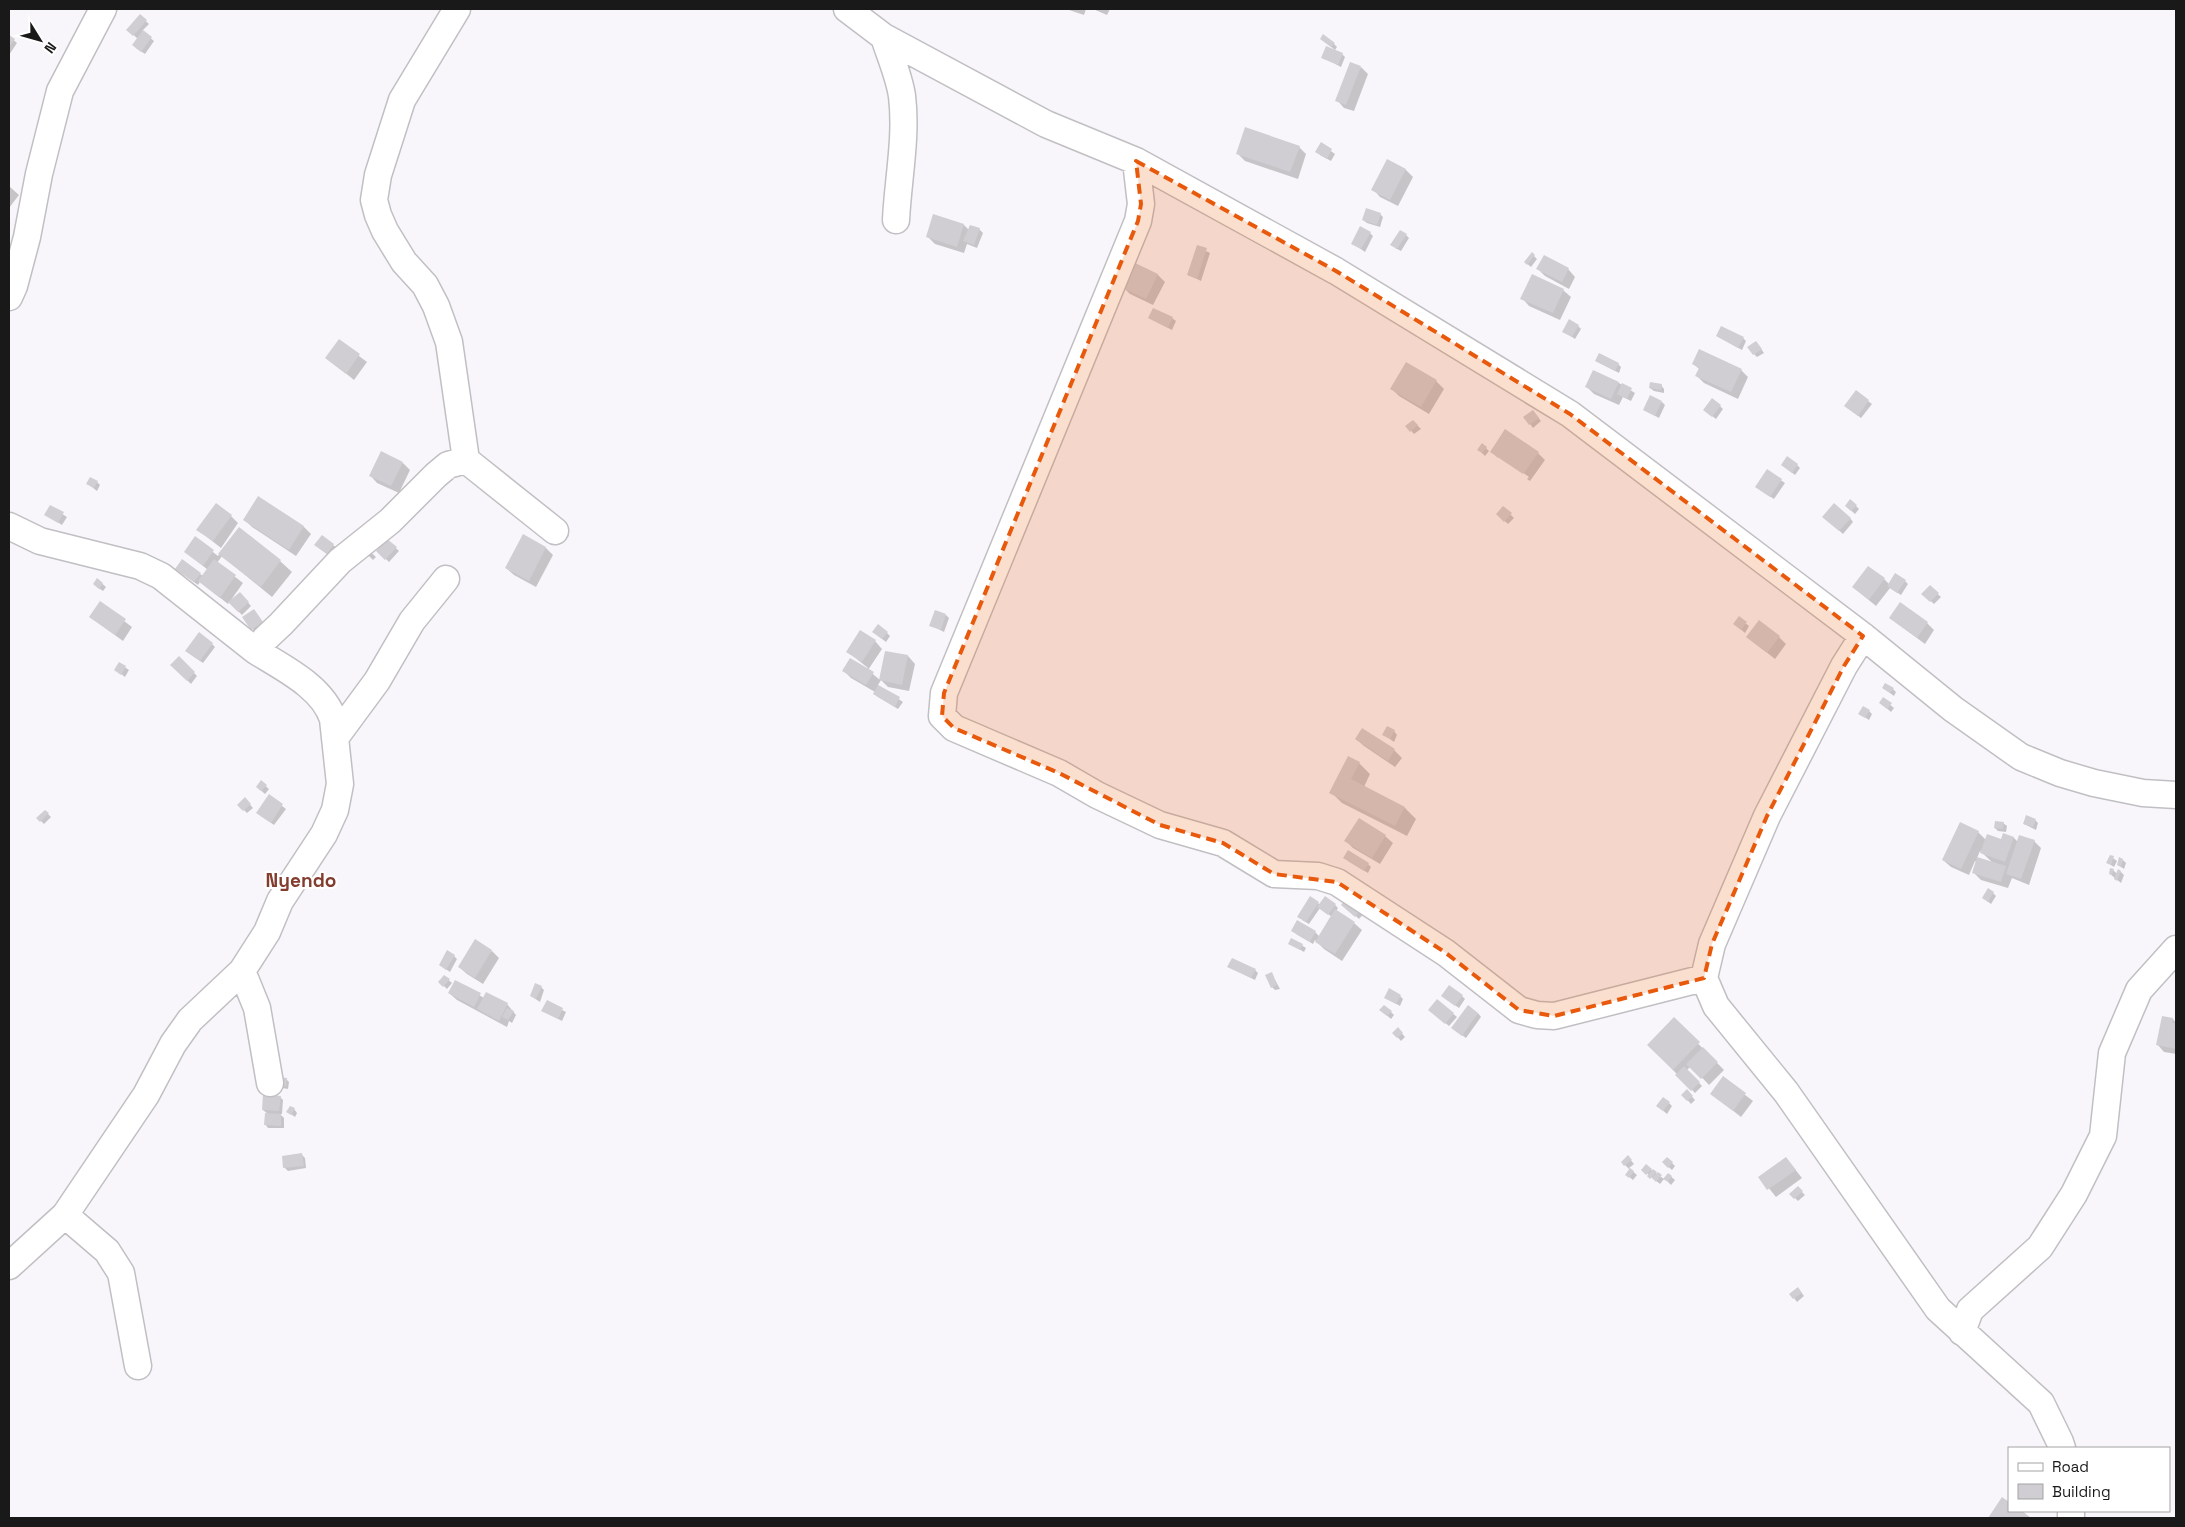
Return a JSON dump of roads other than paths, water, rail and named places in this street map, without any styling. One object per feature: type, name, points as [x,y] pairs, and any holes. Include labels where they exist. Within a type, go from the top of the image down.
[{"type":"street","points":[[9,297],[14,286],[27,237],[39,174],[60,91],[103,9]]},
{"type":"street","points":[[457,9],[402,100],[378,176],[374,200],[385,231],[404,262],[425,285],[436,306],[449,342],[466,460],[555,531]]},
{"type":"street","points":[[846,9],[884,37],[1046,124],[1136,161],[1336,271],[1570,414],[1863,636],[1953,709],[2021,757],[2060,773],[2094,783],[2143,792],[2176,795]]},
{"type":"street","points":[[884,37],[902,96],[904,138],[898,180],[896,220]]},
{"type":"street","points":[[1136,161],[1141,204],[1138,221],[944,693],[942,716],[954,728],[1059,773],[1096,795],[1160,825],[1223,843],[1274,874],[1318,876],[1337,882],[1446,953],[1519,1010],[1537,1015],[1554,1016],[1704,978]]},
{"type":"street","points":[[256,651],[265,639],[340,561],[390,521],[448,465],[466,460]]},
{"type":"street","points":[[9,526],[40,541],[140,566],[161,576],[256,651],[308,686],[325,702],[333,719],[340,784],[335,810],[324,834],[280,901],[267,932],[242,971],[190,1020],[146,1094],[65,1215],[9,1266]]},
{"type":"street","points":[[336,738],[377,681],[412,620],[446,579]]},
{"type":"street","points":[[1863,636],[1844,666],[1767,816],[1712,944],[1704,978],[1716,1006],[1786,1092],[1938,1308],[2040,1403],[2062,1447]]},
{"type":"street","points":[[1962,1332],[1970,1310],[2040,1247],[2074,1194],[2103,1136],[2112,1053],[2139,990],[2176,949]]},
{"type":"street","points":[[242,971],[257,1008],[270,1083]]},
{"type":"street","points":[[65,1215],[107,1251],[121,1273],[138,1366]]},
{"type":"district","name":"Nyendo","points":[[301,880]]}]
